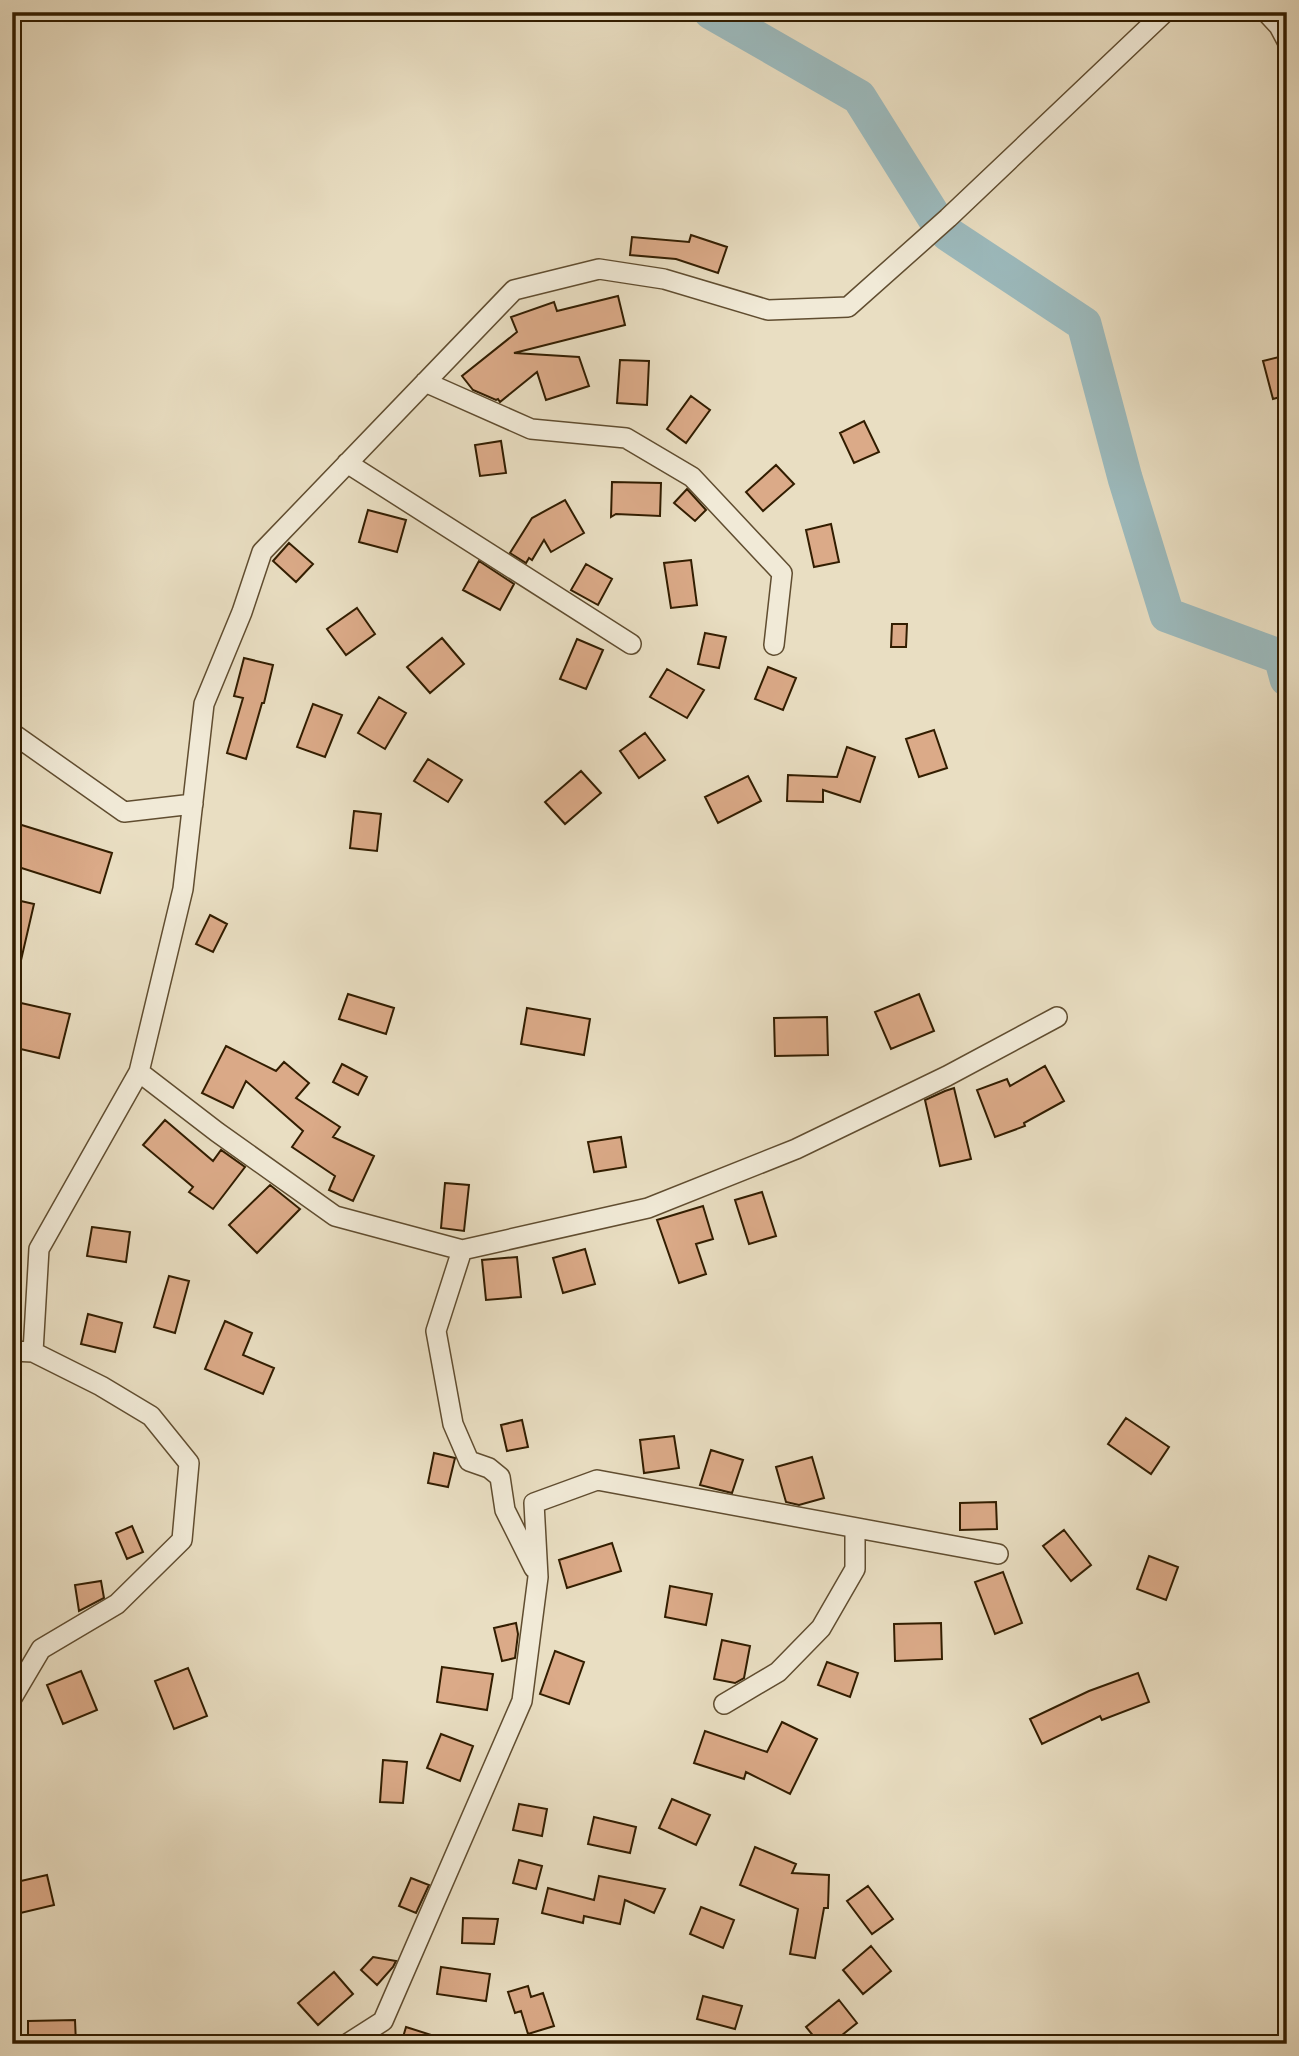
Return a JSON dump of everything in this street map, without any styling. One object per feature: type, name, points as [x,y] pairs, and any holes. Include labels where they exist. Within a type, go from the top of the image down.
[{"type":"street","points":[[33,1352],[39,1249],[139,1072],[183,889],[204,704],[242,612],[262,552],[514,290],[599,269],[664,278],[768,310],[848,307],[948,218],[1165,12]]},
{"type":"street","points":[[1266,12],[1279,26],[1287,41]]},
{"type":"street","points":[[425,382],[531,429],[626,438],[692,477],[782,573],[774,645]]},
{"type":"street","points":[[346,463],[631,644]]},
{"type":"street","points":[[12,733],[124,812],[193,804]]},
{"type":"street","points":[[139,1072],[217,1132],[335,1216],[462,1250],[648,1208],[796,1149],[947,1076],[1056,1017]]},
{"type":"street","points":[[462,1250],[436,1331],[453,1424],[469,1461],[489,1468],[500,1477],[505,1510],[538,1577]]},
{"type":"street","points":[[12,1350],[33,1352],[101,1386],[151,1416],[189,1463],[182,1540],[117,1604],[41,1649],[12,1698]]},
{"type":"street","points":[[382,2044],[383,2021],[522,1700],[538,1577],[534,1503],[597,1480],[999,1554]]},
{"type":"street","points":[[724,1704],[778,1672],[821,1628],[855,1569],[855,1528]]},
{"type":"street","points":[[347,2044],[383,2021]]},
{"type":"building","points":[[691,235],[727,247],[718,273],[676,259],[630,255],[632,237],[689,242]]},
{"type":"building","points":[[618,296],[625,325],[514,353],[579,357],[589,386],[546,400],[537,372],[500,402],[473,390],[462,376],[517,332],[511,317],[554,302],[557,311]]},
{"type":"building","points":[[1287,355],[1287,395],[1273,399],[1263,361]]},
{"type":"building","points":[[620,360],[649,361],[647,405],[617,403]]},
{"type":"building","points":[[691,396],[710,410],[686,443],[667,429]]},
{"type":"building","points":[[864,421],[879,452],[854,463],[840,433]]},
{"type":"building","points":[[501,441],[506,473],[480,476],[475,445]]},
{"type":"building","points":[[776,465],[794,484],[763,511],[746,492]]},
{"type":"building","points":[[612,482],[661,483],[660,516],[616,514],[611,517]]},
{"type":"building","points":[[687,489],[706,510],[695,521],[674,503]]},
{"type":"building","points":[[565,500],[584,533],[551,552],[544,540],[532,560],[529,558],[526,563],[510,553],[532,518]]},
{"type":"building","points":[[368,510],[406,520],[397,552],[359,542]]},
{"type":"building","points":[[831,524],[839,562],[814,567],[806,530]]},
{"type":"building","points":[[289,543],[313,564],[296,582],[273,561]]},
{"type":"building","points":[[691,560],[697,605],[671,608],[664,563]]},
{"type":"building","points":[[479,561],[514,584],[500,610],[463,590]]},
{"type":"building","points":[[586,564],[612,579],[598,605],[571,590]]},
{"type":"building","points":[[357,608],[375,634],[346,655],[327,629]]},
{"type":"building","points":[[892,624],[907,624],[906,647],[891,647]]},
{"type":"building","points":[[705,633],[726,637],[719,668],[698,664]]},
{"type":"building","points":[[442,638],[464,664],[430,693],[407,667]]},
{"type":"building","points":[[577,639],[603,650],[586,689],[560,679]]},
{"type":"building","points":[[244,658],[273,665],[246,759],[227,753],[243,698],[234,696]]},
{"type":"building","points":[[768,667],[796,678],[783,710],[755,699]]},
{"type":"building","points":[[667,669],[704,690],[687,718],[650,697]]},
{"type":"building","points":[[379,697],[406,713],[385,749],[358,733]]},
{"type":"building","points":[[313,704],[342,715],[325,757],[297,747]]},
{"type":"building","points":[[934,730],[947,768],[919,777],[906,739]]},
{"type":"building","points":[[645,733],[665,760],[639,778],[620,751]]},
{"type":"building","points":[[847,747],[875,757],[860,802],[823,790],[823,802],[787,801],[788,775],[837,777]]},
{"type":"building","points":[[428,759],[462,780],[448,802],[414,781]]},
{"type":"building","points":[[581,771],[601,793],[565,824],[545,802]]},
{"type":"building","points":[[748,776],[761,801],[718,823],[705,797]]},
{"type":"building","points":[[354,811],[381,814],[377,851],[350,848]]},
{"type":"building","points":[[12,822],[112,853],[100,893],[12,865]]},
{"type":"building","points":[[12,899],[34,904],[19,969],[12,968]]},
{"type":"building","points":[[210,915],[227,924],[213,952],[196,944]]},
{"type":"building","points":[[348,994],[394,1008],[386,1034],[339,1019]]},
{"type":"building","points":[[919,994],[934,1031],[891,1049],[875,1012]]},
{"type":"building","points":[[12,1001],[70,1014],[59,1058],[12,1047]]},
{"type":"building","points":[[527,1008],[590,1019],[584,1055],[521,1044]]},
{"type":"building","points":[[827,1017],[828,1055],[775,1056],[774,1018]]},
{"type":"building","points":[[226,1046],[276,1071],[284,1062],[309,1083],[296,1098],[340,1127],[333,1137],[374,1156],[353,1201],[329,1190],[335,1176],[292,1147],[303,1131],[246,1081],[233,1108],[202,1093]]},
{"type":"building","points":[[342,1064],[367,1077],[358,1095],[333,1082]]},
{"type":"building","points":[[1045,1066],[1064,1101],[1024,1123],[1025,1126],[995,1137],[977,1090],[1007,1079],[1010,1086]]},
{"type":"building","points":[[954,1088],[971,1159],[940,1166],[925,1100]]},
{"type":"building","points":[[165,1120],[213,1161],[221,1150],[245,1167],[213,1209],[189,1192],[193,1187],[143,1145]]},
{"type":"building","points":[[621,1137],[626,1167],[594,1172],[588,1142]]},
{"type":"building","points":[[445,1183],[469,1185],[464,1231],[441,1228]]},
{"type":"building","points":[[270,1185],[300,1209],[257,1253],[229,1225]]},
{"type":"building","points":[[762,1192],[776,1236],[749,1244],[735,1200]]},
{"type":"building","points":[[703,1206],[713,1239],[696,1244],[706,1274],[679,1283],[657,1220]]},
{"type":"building","points":[[92,1227],[130,1232],[126,1262],[87,1256]]},
{"type":"building","points":[[585,1249],[595,1284],[563,1293],[553,1258]]},
{"type":"building","points":[[517,1257],[521,1297],[486,1300],[482,1260]]},
{"type":"building","points":[[169,1276],[189,1281],[175,1333],[154,1327]]},
{"type":"building","points":[[88,1314],[122,1323],[115,1352],[81,1344]]},
{"type":"building","points":[[225,1321],[252,1333],[243,1355],[274,1368],[263,1394],[205,1369]]},
{"type":"building","points":[[1126,1418],[1169,1447],[1151,1474],[1108,1444]]},
{"type":"building","points":[[522,1420],[528,1447],[507,1451],[501,1425]]},
{"type":"building","points":[[674,1436],[679,1468],[644,1473],[640,1440]]},
{"type":"building","points":[[711,1450],[743,1460],[732,1493],[700,1485]]},
{"type":"building","points":[[434,1453],[455,1458],[448,1487],[428,1483]]},
{"type":"building","points":[[812,1457],[824,1498],[799,1505],[786,1502],[776,1467]]},
{"type":"building","points":[[996,1502],[997,1529],[960,1530],[960,1503]]},
{"type":"building","points":[[132,1526],[143,1552],[127,1559],[116,1533]]},
{"type":"building","points":[[1064,1530],[1091,1565],[1071,1581],[1043,1546]]},
{"type":"building","points":[[612,1543],[621,1571],[567,1588],[559,1560]]},
{"type":"building","points":[[1149,1556],[1178,1567],[1166,1600],[1137,1589]]},
{"type":"building","points":[[1003,1572],[1022,1623],[995,1634],[975,1582]]},
{"type":"building","points":[[101,1581],[104,1598],[79,1611],[75,1585]]},
{"type":"building","points":[[670,1586],[712,1594],[706,1625],[665,1617]]},
{"type":"building","points":[[516,1623],[518,1634],[515,1658],[502,1661],[494,1628]]},
{"type":"building","points":[[941,1623],[942,1659],[895,1661],[894,1624]]},
{"type":"building","points":[[722,1640],[750,1646],[744,1678],[735,1683],[714,1679]]},
{"type":"building","points":[[555,1651],[584,1662],[569,1704],[540,1694]]},
{"type":"building","points":[[827,1662],[858,1673],[850,1697],[818,1685]]},
{"type":"building","points":[[442,1667],[493,1674],[487,1710],[437,1702]]},
{"type":"building","points":[[188,1668],[207,1716],[174,1729],[155,1681]]},
{"type":"building","points":[[81,1671],[97,1710],[63,1724],[47,1685]]},
{"type":"building","points":[[1138,1673],[1149,1702],[1102,1720],[1100,1716],[1042,1744],[1030,1719],[1089,1691]]},
{"type":"building","points":[[782,1722],[817,1739],[790,1794],[746,1772],[744,1779],[694,1763],[705,1731],[767,1752]]},
{"type":"building","points":[[441,1734],[473,1746],[460,1781],[427,1768]]},
{"type":"building","points":[[383,1760],[407,1762],[403,1803],[380,1802]]},
{"type":"building","points":[[672,1799],[710,1815],[696,1845],[659,1828]]},
{"type":"building","points":[[519,1804],[547,1809],[542,1836],[513,1830]]},
{"type":"building","points":[[594,1817],[636,1827],[630,1853],[588,1844]]},
{"type":"building","points":[[755,1847],[796,1864],[792,1873],[829,1875],[828,1908],[824,1908],[815,1958],[790,1954],[798,1909],[740,1885]]},
{"type":"building","points":[[519,1860],[542,1866],[536,1889],[513,1883]]},
{"type":"building","points":[[47,1875],[54,1905],[12,1915],[12,1883]]},
{"type":"building","points":[[599,1876],[665,1889],[654,1913],[625,1900],[620,1924],[584,1916],[583,1923],[542,1913],[548,1888],[594,1900]]},
{"type":"building","points":[[411,1878],[429,1885],[416,1913],[399,1906]]},
{"type":"building","points":[[868,1886],[893,1919],[872,1934],[847,1901]]},
{"type":"building","points":[[701,1907],[734,1920],[723,1948],[690,1934]]},
{"type":"building","points":[[463,1918],[498,1919],[494,1944],[462,1943]]},
{"type":"building","points":[[871,1946],[891,1971],[863,1994],[843,1970]]},
{"type":"building","points":[[373,1957],[396,1961],[377,1985],[361,1970]]},
{"type":"building","points":[[441,1967],[490,1974],[486,2001],[437,1994]]},
{"type":"building","points":[[334,1972],[353,1994],[318,2025],[298,2003]]},
{"type":"building","points":[[528,1986],[531,1997],[543,1993],[554,2026],[528,2034],[521,2011],[515,2013],[508,1992]]},
{"type":"building","points":[[703,1996],[742,2006],[735,2029],[697,2019]]},
{"type":"building","points":[[839,2000],[857,2023],[831,2044],[820,2044],[806,2027]]},
{"type":"building","points":[[75,2020],[76,2044],[28,2044],[28,2021]]},
{"type":"building","points":[[406,2027],[447,2040],[447,2044],[401,2044]]},
{"type":"waterway","points":[[711,12],[859,97],[936,220]]},
{"type":"waterway","points":[[948,234],[1084,324],[1125,478],[1167,615],[1281,657],[1287,679]]}]
